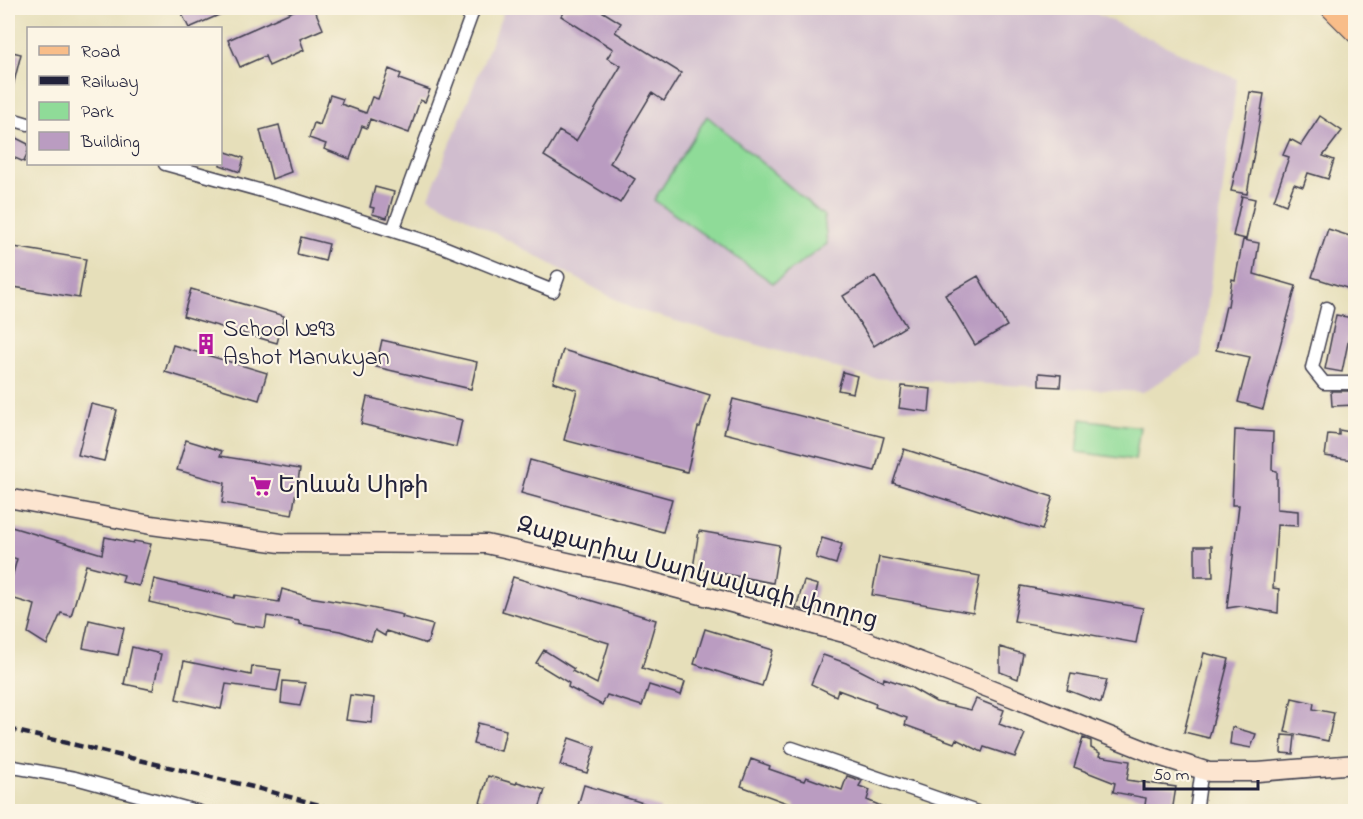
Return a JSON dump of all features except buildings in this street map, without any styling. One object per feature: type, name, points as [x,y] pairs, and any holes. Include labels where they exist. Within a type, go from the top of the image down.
[{"type":"main road","points":[[1331,8],[1356,33]]},
{"type":"main road","name":"Զաքարիա Սարկավագի փողոց","points":[[8,498],[151,525],[281,543],[486,544],[626,575],[848,634],[1162,757],[1209,772],[1258,772],[1356,764]]},
{"type":"street","points":[[393,230],[474,8]]},
{"type":"street","points":[[8,118],[27,124]]},
{"type":"street","points":[[169,165],[393,230],[441,246],[553,291],[558,278]]},
{"type":"street","points":[[1326,308],[1312,368],[1324,383],[1356,383]]},
{"type":"street","points":[[792,748],[977,812]]},
{"type":"street","points":[[8,766],[75,778],[200,812]]},
{"type":"street","points":[[1196,812],[1202,769]]},
{"type":"shaded area","points":[[505,8],[1084,8],[1237,79],[1201,356],[1143,392],[871,378],[631,308],[429,197]]},
{"type":"green space","points":[[707,116],[824,216],[827,244],[773,283],[654,200]]},
{"type":"green space","points":[[1081,419],[1140,427],[1135,460],[1077,452]]},
{"type":"railway","points":[[8,729],[253,787],[345,812]]},
{"type":"place","name":"School №93 Ashot Manukyan","points":[[206,344]]},
{"type":"place","name":"Երևան Սիթի","points":[[261,486]]}]
